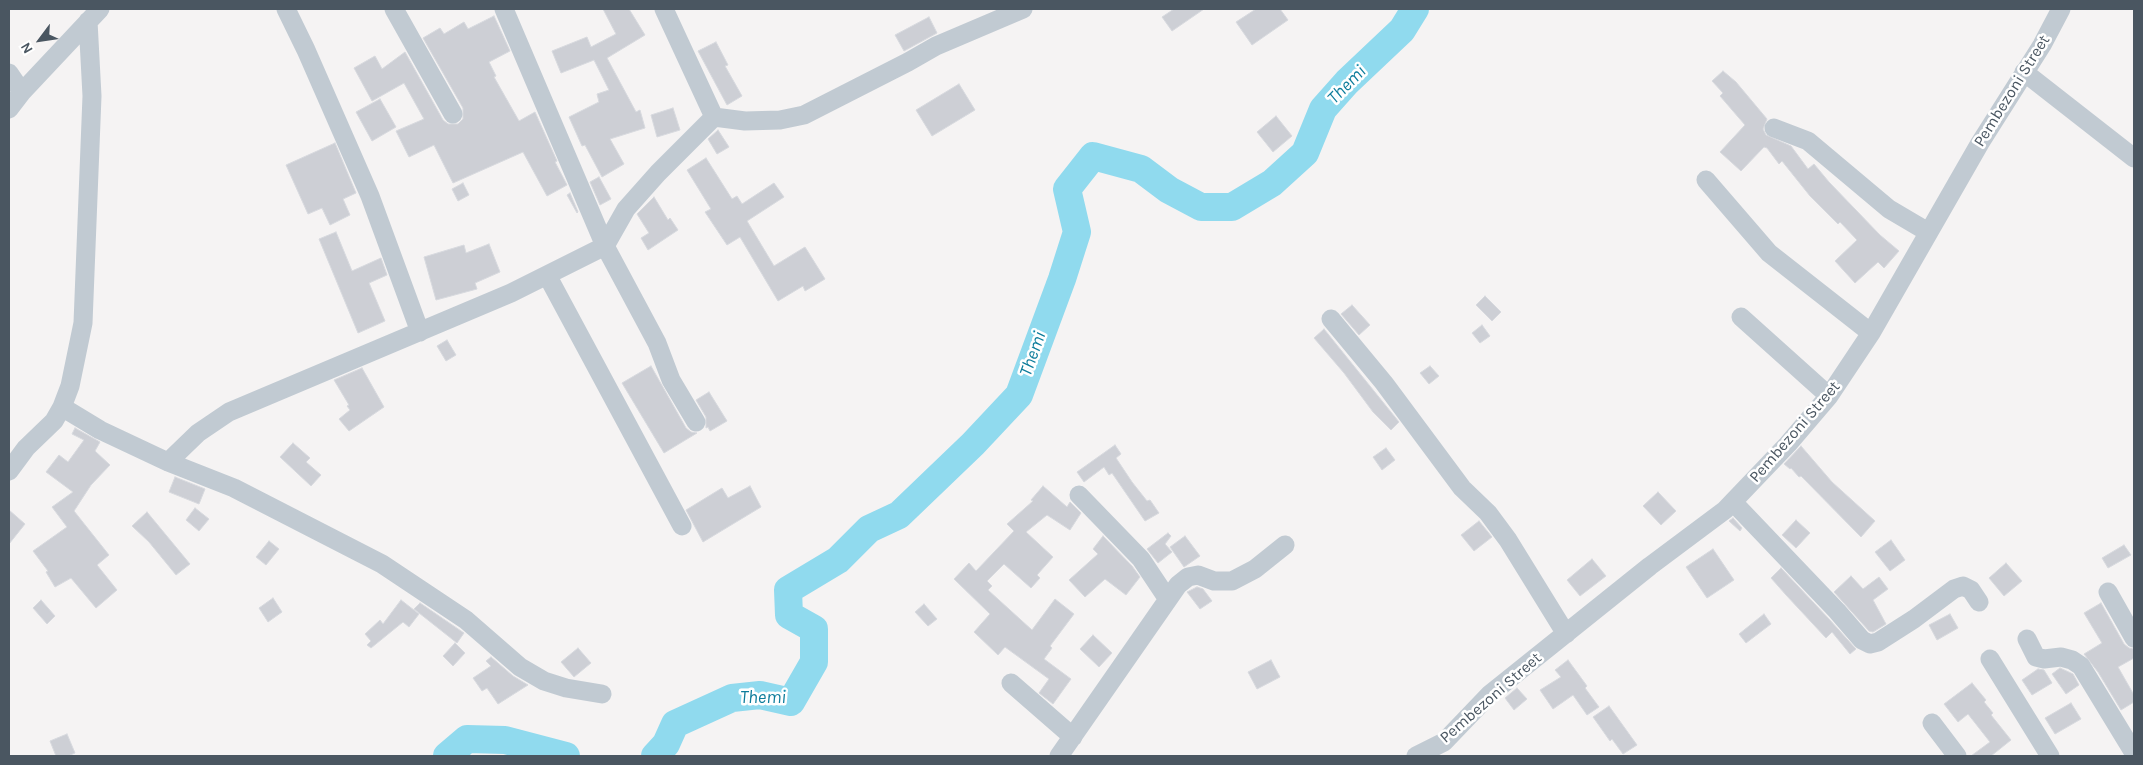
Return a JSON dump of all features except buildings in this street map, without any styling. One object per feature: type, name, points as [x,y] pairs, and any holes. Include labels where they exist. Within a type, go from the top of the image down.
[{"type":"street","points":[[286,9],[370,196],[420,332]]},
{"type":"street","points":[[394,9],[453,114]]},
{"type":"street","points":[[504,9],[605,246],[657,343],[671,380],[696,422]]},
{"type":"street","points":[[664,9],[714,117]]},
{"type":"street","points":[[714,117],[745,121],[780,120],[804,115],[936,46],[1023,9]]},
{"type":"street","name":"Pembezoni Street","points":[[1416,756],[1447,749],[1463,724],[1490,695],[1650,566],[1725,510],[1788,444],[1829,396],[1871,333],[1980,143],[2042,45],[2061,9]]},
{"type":"street","points":[[9,109],[22,92],[94,15]]},
{"type":"street","points":[[9,471],[26,448],[54,421],[62,407],[70,386],[83,323],[94,15]]},
{"type":"street","points":[[9,72],[22,92]]},
{"type":"street","points":[[2024,72],[2134,158]]},
{"type":"street","points":[[168,462],[198,433],[229,412],[511,293],[605,246],[626,209],[658,173],[714,117]]},
{"type":"street","points":[[1774,128],[1808,141],[1889,208],[1928,232]]},
{"type":"street","points":[[1706,180],[1769,253],[1871,333]]},
{"type":"street","points":[[547,275],[682,526]]},
{"type":"street","points":[[1741,317],[1829,396]]},
{"type":"street","points":[[1331,319],[1384,383],[1462,488],[1488,513],[1531,574],[1566,634]]},
{"type":"street","points":[[62,407],[100,430],[168,462],[234,488],[382,564],[466,620],[520,667],[544,681],[566,688],[602,694]]},
{"type":"street","points":[[1079,495],[1141,559],[1167,598]]},
{"type":"street","points":[[1733,502],[1837,611],[1862,640],[1870,644],[1878,642],[1914,619],[1954,588],[1963,586],[1971,590],[1979,602]]},
{"type":"street","points":[[1059,756],[1167,598],[1178,585],[1188,577],[1198,575],[1214,581],[1232,581],[1254,568],[1285,545]]},
{"type":"street","points":[[2108,592],[2134,638]]},
{"type":"street","points":[[2027,639],[2036,657],[2044,659],[2061,656],[2081,666],[2134,753]]},
{"type":"street","points":[[1990,658],[2050,756]]},
{"type":"street","points":[[1011,683],[1073,737]]},
{"type":"street","points":[[1932,723],[1957,756]]},
{"type":"waterway","name":"Themi","points":[[655,756],[666,744],[675,724],[732,698],[760,695],[791,702],[814,662],[814,629],[789,615],[788,590],[838,560],[869,529],[899,515],[973,444],[1019,395],[1062,279],[1077,232],[1067,189],[1093,156],[1141,169],[1169,190],[1201,207],[1232,207],[1272,183],[1305,153],[1323,109],[1347,82],[1402,30],[1415,9]]},
{"type":"waterway","name":"Themi","points":[[447,756],[467,739],[505,740],[566,756]]}]
